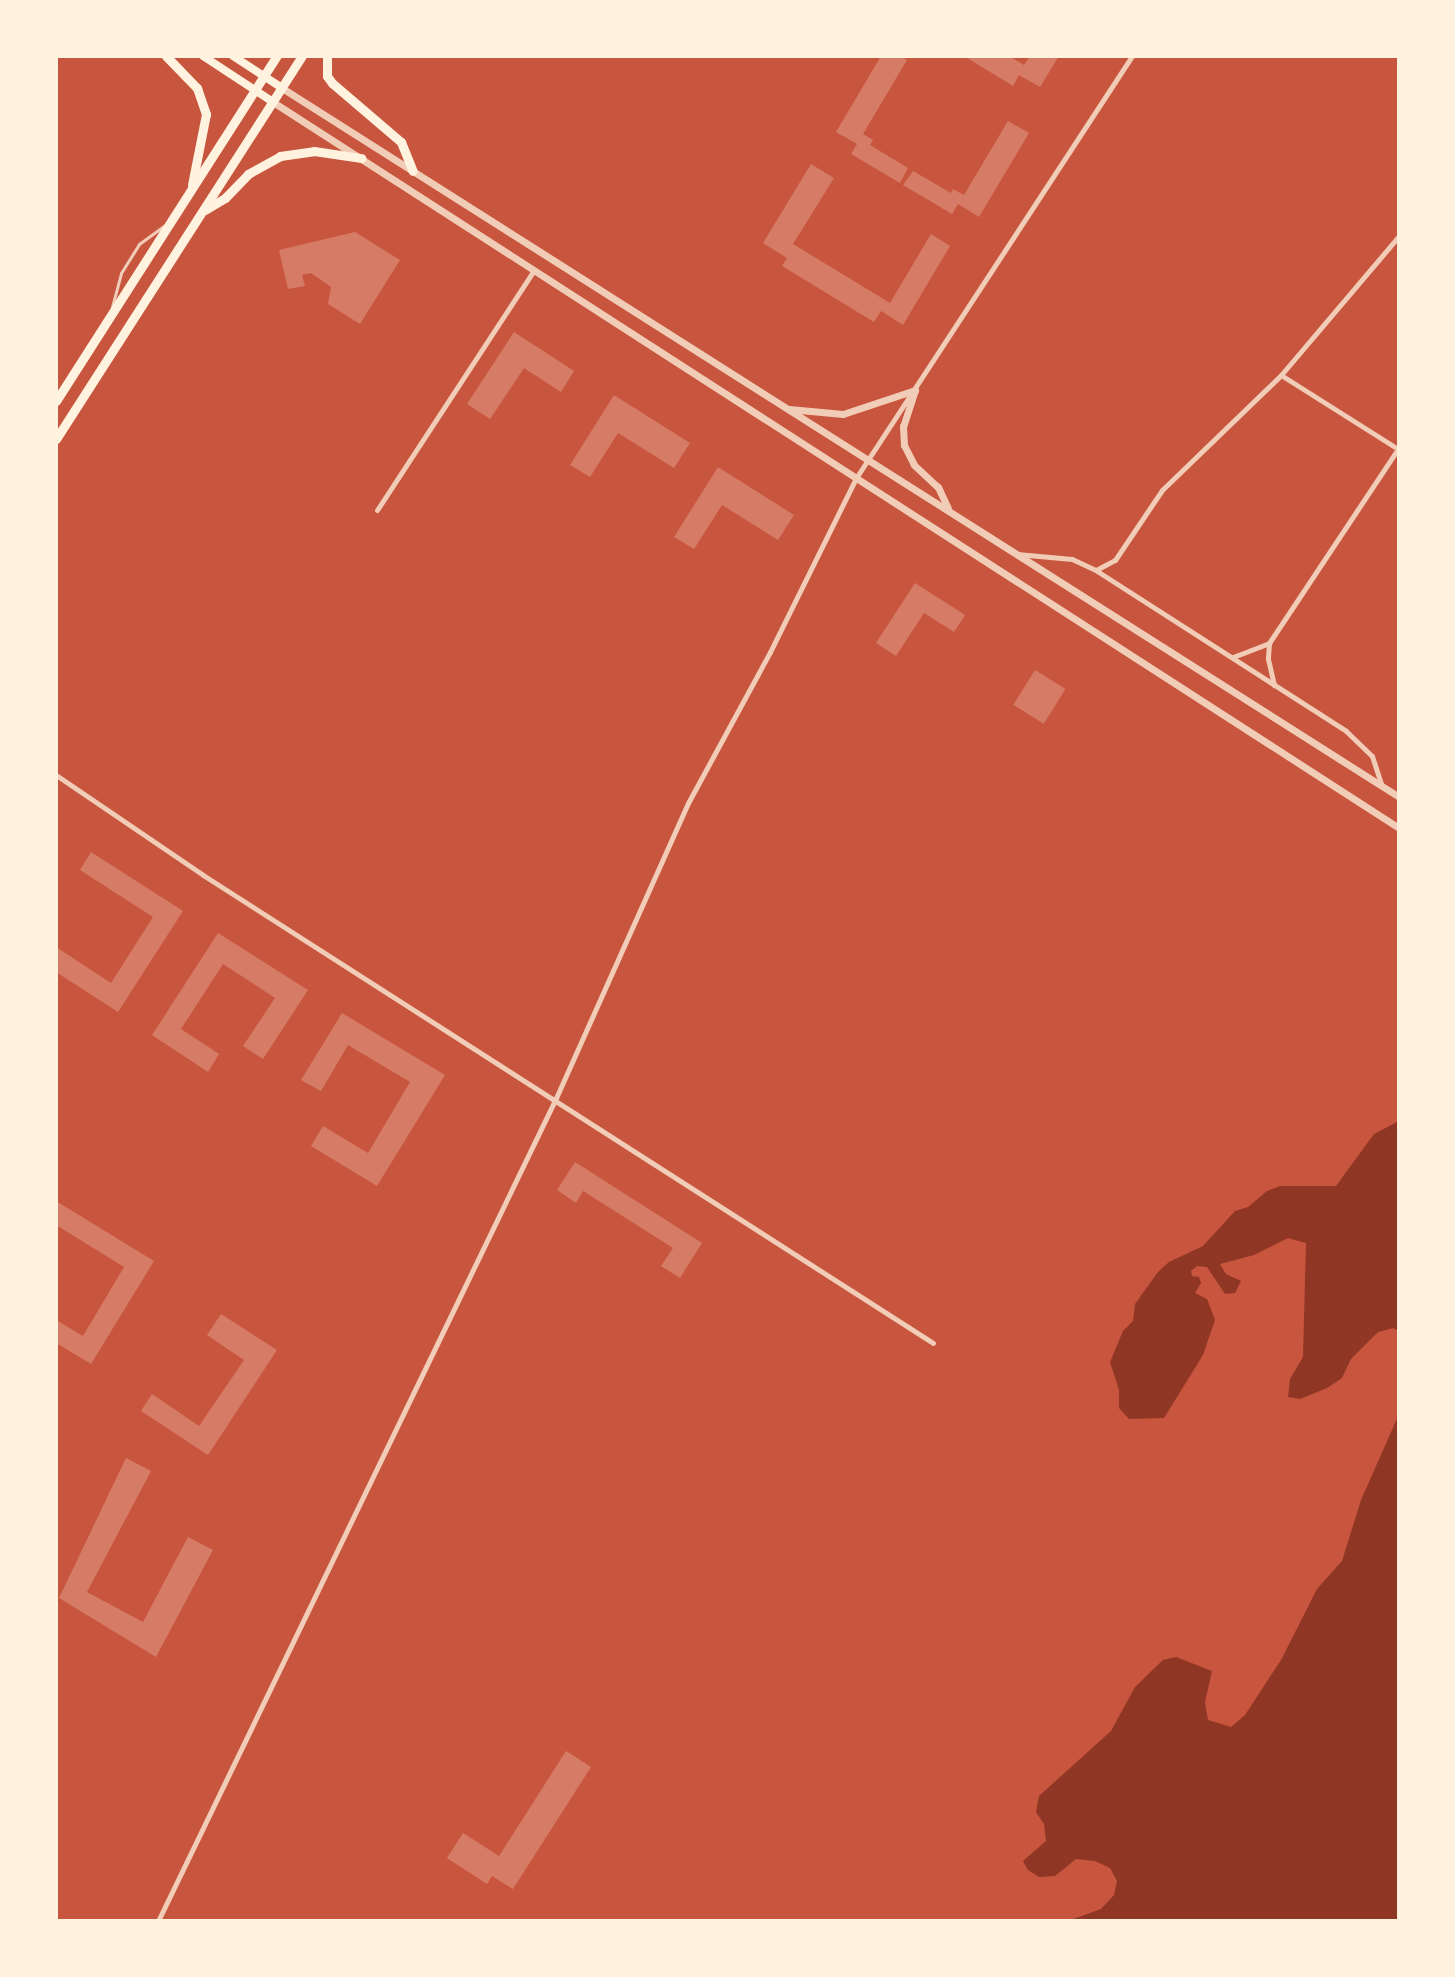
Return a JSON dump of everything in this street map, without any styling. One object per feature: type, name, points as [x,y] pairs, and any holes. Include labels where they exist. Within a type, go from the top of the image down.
[{"type":"main road","points":[[166,56],[197,88],[206,114],[190,192]]},
{"type":"main road","points":[[203,56],[273,102]]},
{"type":"main road","points":[[233,56],[282,88]]},
{"type":"main road","points":[[56,401],[277,56]]},
{"type":"main road","points":[[56,439],[302,56]]},
{"type":"main road","points":[[327,56],[327,76],[332,83],[401,142],[413,171]]},
{"type":"main road","points":[[202,212],[225,198],[248,174],[280,156],[314,151],[361,158]]},
{"type":"street","points":[[158,1921],[556,1098],[688,803],[770,652],[856,478],[1132,56]]},
{"type":"street","points":[[282,88],[1399,797]]},
{"type":"street","points":[[273,102],[1399,828]]},
{"type":"street","points":[[1096,570],[1115,560],[1162,490],[1281,375],[1399,236]]},
{"type":"street","points":[[377,510],[534,270]]},
{"type":"street","points":[[1275,686],[1268,659],[1269,643],[1399,449],[1281,375]]},
{"type":"street","points":[[787,409],[843,414],[915,390]]},
{"type":"street","points":[[915,390],[903,426],[904,445],[914,465],[938,487],[949,510]]},
{"type":"street","points":[[1016,554],[1072,559],[1096,570],[1346,731],[1372,756],[1381,786]]},
{"type":"street","points":[[1231,658],[1269,643]]},
{"type":"street","points":[[56,775],[203,875],[556,1098],[933,1343]]},
{"type":"shaded area","points":[[1399,1121],[1399,1331],[1393,1328],[1378,1332],[1351,1359],[1342,1378],[1327,1388],[1300,1399],[1288,1397],[1290,1379],[1303,1357],[1306,1243],[1288,1238],[1254,1255],[1220,1264],[1226,1274],[1241,1281],[1235,1293],[1225,1294],[1207,1267],[1197,1266],[1191,1271],[1192,1276],[1199,1277],[1201,1283],[1195,1293],[1207,1299],[1215,1320],[1203,1355],[1164,1418],[1129,1419],[1119,1408],[1119,1390],[1110,1362],[1123,1331],[1133,1321],[1135,1304],[1158,1272],[1169,1262],[1203,1246],[1235,1211],[1248,1207],[1267,1191],[1280,1186],[1336,1186],[1374,1134]]},
{"type":"shaded area","points":[[1399,1414],[1399,1921],[1068,1921],[1101,1909],[1114,1895],[1117,1881],[1110,1868],[1095,1861],[1076,1859],[1055,1876],[1039,1877],[1028,1870],[1023,1861],[1046,1841],[1044,1824],[1036,1812],[1039,1796],[1111,1731],[1135,1687],[1163,1660],[1176,1657],[1212,1671],[1205,1702],[1208,1720],[1231,1727],[1245,1715],[1281,1660],[1317,1589],[1342,1561],[1361,1500]]},
{"type":"building","points":[[881,56],[900,56],[907,60],[863,134],[873,140],[870,145],[908,168],[900,183],[851,154],[857,144],[836,132]]},
{"type":"building","points":[[964,56],[1009,56],[1024,65],[1030,56],[1059,56],[1040,87],[1019,75],[1013,86]]},
{"type":"building","points":[[1008,121],[1029,133],[979,217],[958,204],[952,214],[903,185],[913,171],[951,193],[953,189],[964,195]]},
{"type":"building","points":[[811,164],[834,178],[793,244],[890,303],[931,234],[950,246],[903,325],[881,311],[874,322],[782,266],[787,258],[763,243]]},
{"type":"building","points":[[355,232],[400,260],[360,324],[328,304],[331,287],[311,273],[302,275],[305,286],[288,289],[279,250]]},
{"type":"building","points":[[514,332],[574,371],[561,392],[524,368],[490,419],[467,404]]},
{"type":"building","points":[[614,395],[690,443],[674,468],[618,433],[590,477],[570,465]]},
{"type":"building","points":[[718,467],[794,515],[778,540],[722,505],[694,549],[674,537]]},
{"type":"building","points":[[915,583],[965,615],[954,632],[924,613],[896,656],[876,643]]},
{"type":"building","points":[[1035,670],[1066,689],[1044,724],[1013,705]]},
{"type":"building","points":[[91,852],[183,911],[118,1012],[56,972],[56,947],[111,983],[153,917],[80,870]]},
{"type":"building","points":[[218,933],[308,990],[263,1059],[243,1046],[275,998],[223,964],[181,1029],[219,1054],[208,1072],[152,1035]]},
{"type":"building","points":[[342,1013],[445,1075],[377,1186],[311,1146],[323,1126],[368,1153],[410,1082],[348,1045],[321,1091],[301,1080]]},
{"type":"building","points":[[575,1162],[702,1243],[680,1278],[661,1266],[673,1248],[583,1191],[576,1203],[557,1190]]},
{"type":"building","points":[[56,1201],[154,1261],[91,1364],[56,1343],[56,1320],[83,1336],[124,1267],[56,1225]]},
{"type":"building","points":[[221,1314],[277,1350],[208,1455],[141,1411],[152,1394],[199,1426],[244,1360],[207,1335]]},
{"type":"building","points":[[126,1458],[151,1471],[87,1592],[143,1622],[188,1537],[213,1550],[156,1657],[59,1598]]},
{"type":"building","points":[[566,1751],[591,1767],[513,1889],[492,1876],[487,1884],[447,1858],[463,1833],[499,1856]]}]
